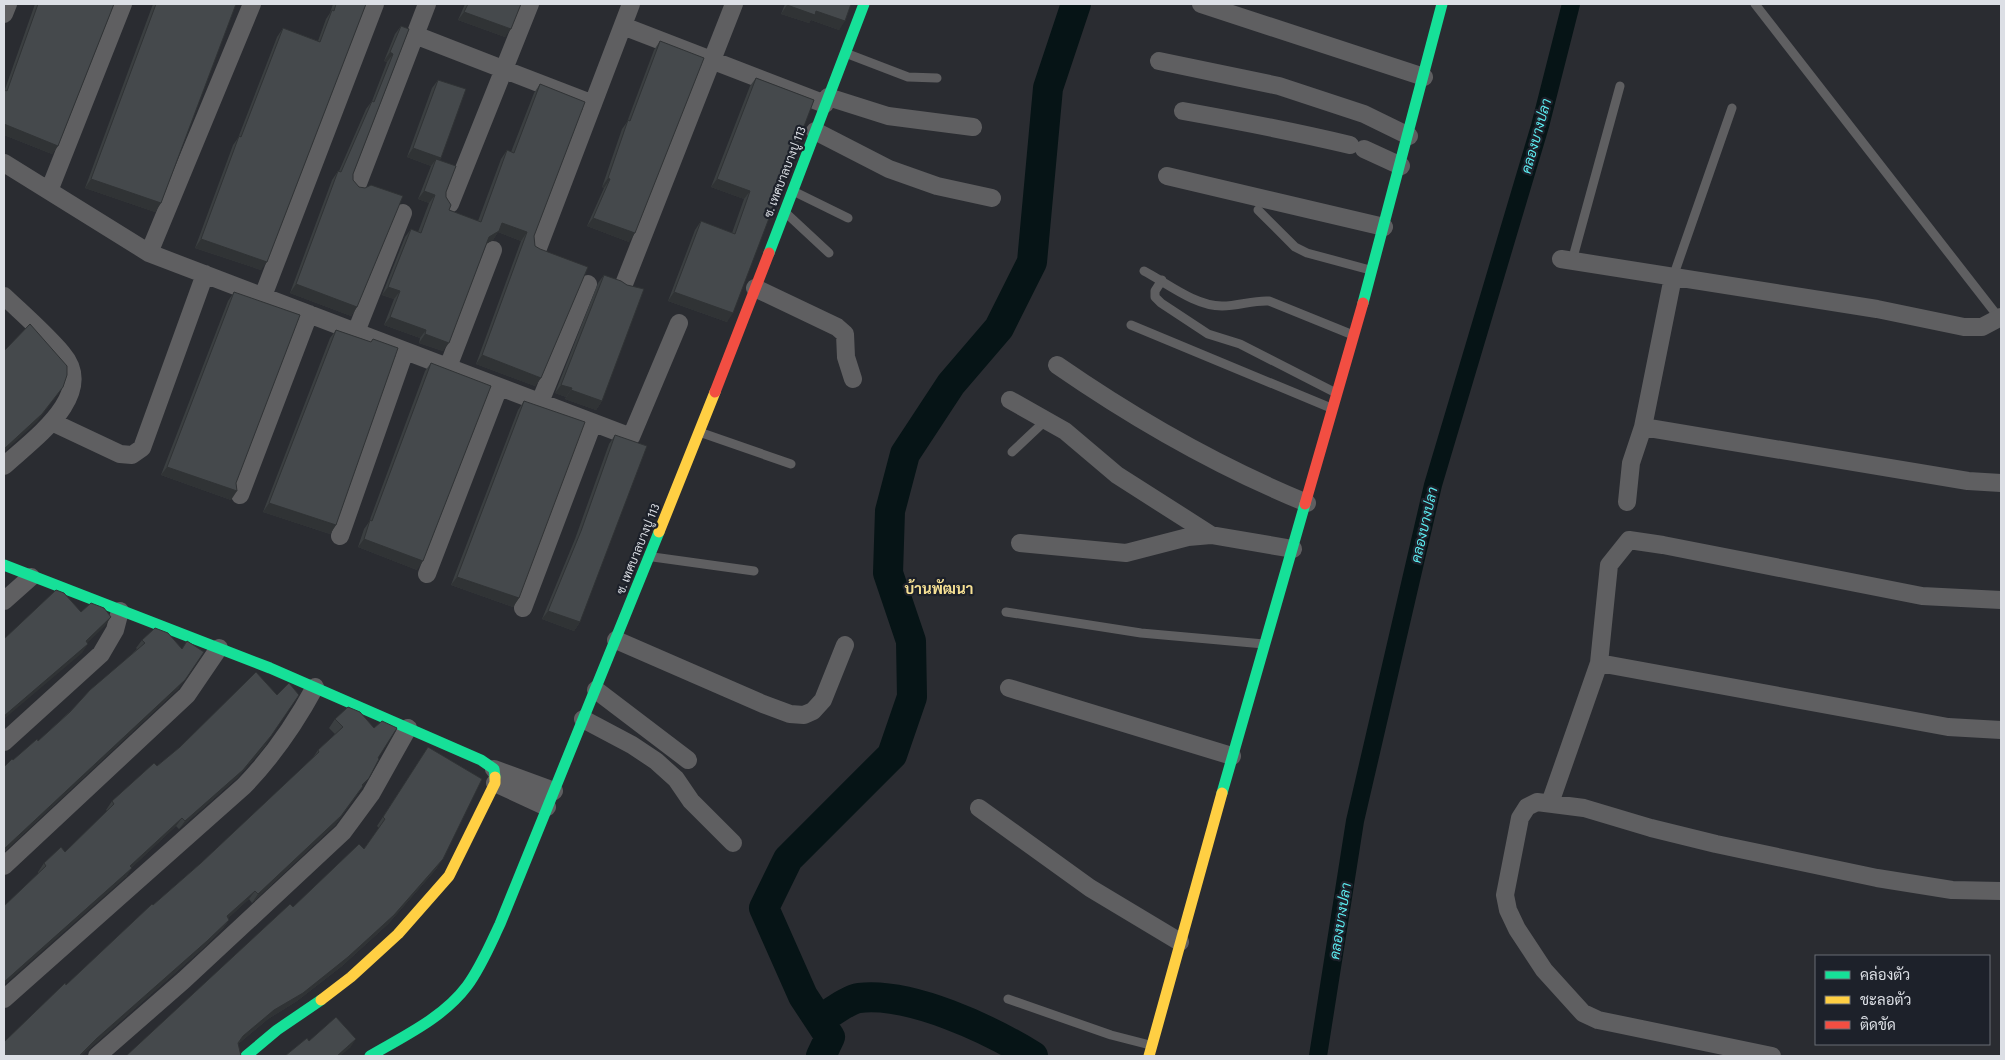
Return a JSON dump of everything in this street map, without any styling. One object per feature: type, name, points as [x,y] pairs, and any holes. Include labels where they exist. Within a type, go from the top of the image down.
[{"type":"street","points":[[4,14],[8,4]]},
{"type":"street","points":[[49,191],[123,4]]},
{"type":"street","points":[[150,253],[252,4]]},
{"type":"street","points":[[263,296],[375,4]]},
{"type":"street","points":[[356,186],[427,4]]},
{"type":"street","points":[[450,204],[530,4]]},
{"type":"street","points":[[538,248],[631,4]]},
{"type":"street","points":[[624,284],[734,4]]},
{"type":"street","name":"ซ. เทศบาลบางปู 113","points":[[370,1056],[422,1025],[450,1005],[467,985],[500,924],[700,432],[864,4]]},
{"type":"street","points":[[1201,4],[1424,76]]},
{"type":"street","points":[[1151,1051],[1232,756],[1294,549],[1373,270],[1442,4]]},
{"type":"street","points":[[623,26],[827,100],[888,116],[973,127]]},
{"type":"street","points":[[415,35],[593,104]]},
{"type":"street","points":[[1159,61],[1279,86],[1364,114],[1409,136]]},
{"type":"street","points":[[1183,111],[1269,129],[1292,131],[1357,147],[1401,166]]},
{"type":"street","points":[[815,131],[889,169],[937,186],[992,198]]},
{"type":"street","points":[[4,162],[150,253],[630,436],[679,323]]},
{"type":"street","points":[[1167,176],[1384,227]]},
{"type":"street","points":[[356,332],[403,213]]},
{"type":"street","points":[[448,367],[493,250]]},
{"type":"street","points":[[1566,260],[1876,310],[1964,327],[1982,327],[2000,318]]},
{"type":"street","points":[[52,422],[120,454],[132,455],[142,448],[205,274]]},
{"type":"street","points":[[1627,502],[1631,463],[1643,427],[1673,277]]},
{"type":"street","points":[[540,402],[588,284]]},
{"type":"street","points":[[755,288],[828,322],[845,334],[846,357],[853,379]]},
{"type":"street","points":[[4,466],[52,422],[64,405],[74,385],[72,368],[63,354],[7,306]]},
{"type":"street","points":[[240,495],[309,314]]},
{"type":"street","points":[[340,536],[405,351]]},
{"type":"street","points":[[1057,365],[1126,412],[1258,483],[1307,503]]},
{"type":"street","points":[[426,574],[499,387]]},
{"type":"street","points":[[1010,400],[1079,441],[1117,475],[1211,535]]},
{"type":"street","points":[[523,608],[593,422]]},
{"type":"street","points":[[1643,427],[1968,481],[2001,483]]},
{"type":"street","points":[[1020,542],[1126,553],[1188,537],[1211,535],[1294,549]]},
{"type":"street","points":[[1550,803],[1599,663],[1609,565],[1628,540],[1922,596],[2001,600]]},
{"type":"street","points":[[4,565],[315,687],[481,760],[494,776],[550,799]]},
{"type":"street","points":[[4,601],[31,577]]},
{"type":"street","points":[[4,742],[101,654],[115,630],[120,611]]},
{"type":"street","points":[[616,640],[763,704],[790,714],[804,715],[813,711],[823,700],[845,645]]},
{"type":"street","points":[[4,866],[187,695],[219,648]]},
{"type":"street","points":[[1599,663],[1948,727],[2001,730]]},
{"type":"street","points":[[4,999],[244,786],[273,753],[295,722],[315,687]]},
{"type":"street","points":[[1009,688],[1232,756]]},
{"type":"street","points":[[596,690],[688,760]]},
{"type":"street","points":[[583,720],[632,745],[656,761],[676,778],[691,801],[733,843]]},
{"type":"street","points":[[97,1056],[184,980],[343,832],[370,794],[408,728]]},
{"type":"street","points":[[246,1056],[277,1030],[304,1013],[351,977],[398,934],[449,876],[494,776]]},
{"type":"street","points":[[1772,1056],[1598,1020],[1583,1013],[1532,956],[1516,929],[1508,910],[1505,895],[1520,818],[1527,807],[1537,802],[1584,808],[1651,828],[1716,844],[1877,878],[1952,890],[2001,891]]},
{"type":"street","points":[[979,808],[1090,888],[1180,942]]},
{"type":"lane","points":[[1755,4],[2000,318]]},
{"type":"lane","points":[[845,53],[908,77],[937,78]]},
{"type":"lane","points":[[1566,260],[1620,86]]},
{"type":"lane","points":[[1673,277],[1732,108]]},
{"type":"lane","points":[[792,191],[848,218]]},
{"type":"lane","points":[[1258,210],[1289,242],[1307,253],[1373,270]]},
{"type":"lane","points":[[784,212],[829,253]]},
{"type":"lane","points":[[1144,270],[1206,303],[1221,306],[1254,300],[1269,301],[1354,336]]},
{"type":"lane","points":[[1162,280],[1155,291],[1155,297],[1160,303],[1208,334],[1240,344],[1338,394]]},
{"type":"lane","points":[[1131,325],[1334,409]]},
{"type":"lane","points":[[1012,452],[1045,421]]},
{"type":"lane","points":[[700,432],[791,464]]},
{"type":"lane","points":[[650,556],[754,571]]},
{"type":"lane","points":[[1006,612],[1141,633],[1264,644]]},
{"type":"lane","points":[[1008,999],[1151,1051]]},
{"type":"building","points":[[38,4],[114,4],[58,146],[4,124],[5,90],[7,91]]},
{"type":"building","points":[[156,4],[236,4],[161,203],[91,179]]},
{"type":"building","points":[[336,4],[366,4],[267,262],[201,239],[239,136],[241,137],[283,28],[320,42]]},
{"type":"building","points":[[468,4],[521,4],[511,29],[464,12]]},
{"type":"building","points":[[787,4],[851,4],[845,21],[816,11],[815,15]]},
{"type":"building","points":[[401,26],[409,29],[353,174],[353,180],[359,187],[365,188],[371,185],[403,196],[357,307],[296,284],[338,171],[341,172],[372,101],[374,102],[393,54],[390,52]]},
{"type":"building","points":[[660,41],[704,58],[635,233],[593,218],[610,179],[608,178],[628,120],[630,121]]},
{"type":"building","points":[[756,78],[814,100],[733,313],[674,292],[701,221],[735,234],[750,191],[717,179]]},
{"type":"building","points":[[438,80],[466,89],[441,158],[413,148]]},
{"type":"building","points":[[540,84],[585,102],[534,236],[535,246],[588,267],[541,378],[482,355],[527,232],[502,223],[499,231],[489,237],[449,343],[425,334],[426,330],[390,317],[400,291],[388,287],[411,229],[421,233],[435,195],[424,191],[436,159],[456,166],[446,192],[446,197],[451,205],[449,210],[481,222],[507,150],[514,153]]},
{"type":"building","points":[[604,275],[627,285],[644,289],[602,401],[561,385]]},
{"type":"building","points":[[234,292],[300,315],[236,483],[237,491],[167,467]]},
{"type":"building","points":[[30,324],[67,366],[67,375],[63,387],[42,414],[4,449],[4,351]]},
{"type":"building","points":[[336,330],[371,342],[373,339],[398,348],[336,525],[269,503]]},
{"type":"building","points":[[431,363],[491,386],[423,561],[364,539]]},
{"type":"building","points":[[524,401],[585,422],[519,598],[457,577]]},
{"type":"building","points":[[615,435],[647,446],[580,622],[548,611],[581,531]]},
{"type":"building","points":[[56,590],[64,593],[81,612],[91,603],[104,608],[111,617],[86,641],[88,644],[4,716],[4,639]]},
{"type":"building","points":[[155,628],[168,633],[182,649],[187,641],[204,652],[185,680],[4,849],[4,767],[37,739],[38,741],[70,712],[90,690],[145,643],[142,640]]},
{"type":"building","points":[[256,672],[277,695],[289,683],[299,695],[271,736],[243,770],[185,821],[182,818],[130,866],[132,868],[4,982],[4,906],[46,866],[44,863],[61,847],[65,852],[114,804],[112,801],[154,763],[157,766],[180,747]]},
{"type":"building","points":[[348,707],[360,712],[374,728],[382,721],[397,728],[378,758],[369,778],[341,816],[258,894],[255,891],[227,916],[229,920],[207,941],[79,1056],[4,1056],[4,1042],[65,983],[66,985],[152,904],[201,863],[319,752],[318,750],[343,727],[335,719]]},
{"type":"building","points":[[428,747],[482,779],[443,859],[394,915],[348,957],[303,993],[274,1010],[243,1036],[238,1043],[241,1056],[126,1056],[290,904],[293,907],[359,844],[364,849],[385,819],[383,817]]},
{"type":"building","points":[[336,1017],[356,1039],[337,1056],[285,1056],[307,1038],[309,1041]]},
{"type":"waterway","points":[[821,1056],[830,1037],[803,996],[764,908],[788,859],[892,755],[912,697],[911,641],[888,573],[890,511],[905,454],[951,384],[999,328],[1032,262],[1048,88],[1076,4]]},
{"type":"waterway","name":"คลองบางปลา","points":[[1318,1056],[1355,821],[1433,485],[1540,126],[1571,4]]},
{"type":"waterway","points":[[819,1020],[844,1004],[859,998],[902,1001],[972,1024],[1033,1056]]},
{"type":"traffic: fast","points":[[769,253],[864,4]]},
{"type":"traffic: fast","points":[[1363,303],[1442,4]]},
{"type":"traffic: fast","points":[[1222,793],[1305,504]]},
{"type":"traffic: fast","points":[[370,1056],[422,1026],[446,1008],[467,986],[481,964],[500,924],[659,532]]},
{"type":"traffic: fast","points":[[4,565],[270,668],[481,760],[494,769],[495,777]]},
{"type":"traffic: fast","points":[[246,1056],[277,1030],[321,1000]]},
{"type":"traffic: slow","points":[[659,532],[715,392]]},
{"type":"traffic: slow","points":[[321,1000],[351,977],[398,934],[449,876],[495,783],[495,777]]},
{"type":"traffic: slow","points":[[1149,1056],[1222,793]]},
{"type":"traffic: jam","points":[[715,392],[769,253]]},
{"type":"traffic: jam","points":[[1305,504],[1363,303]]},
{"type":"district","name":"บ้านพัฒนา","points":[[939,589]]}]
